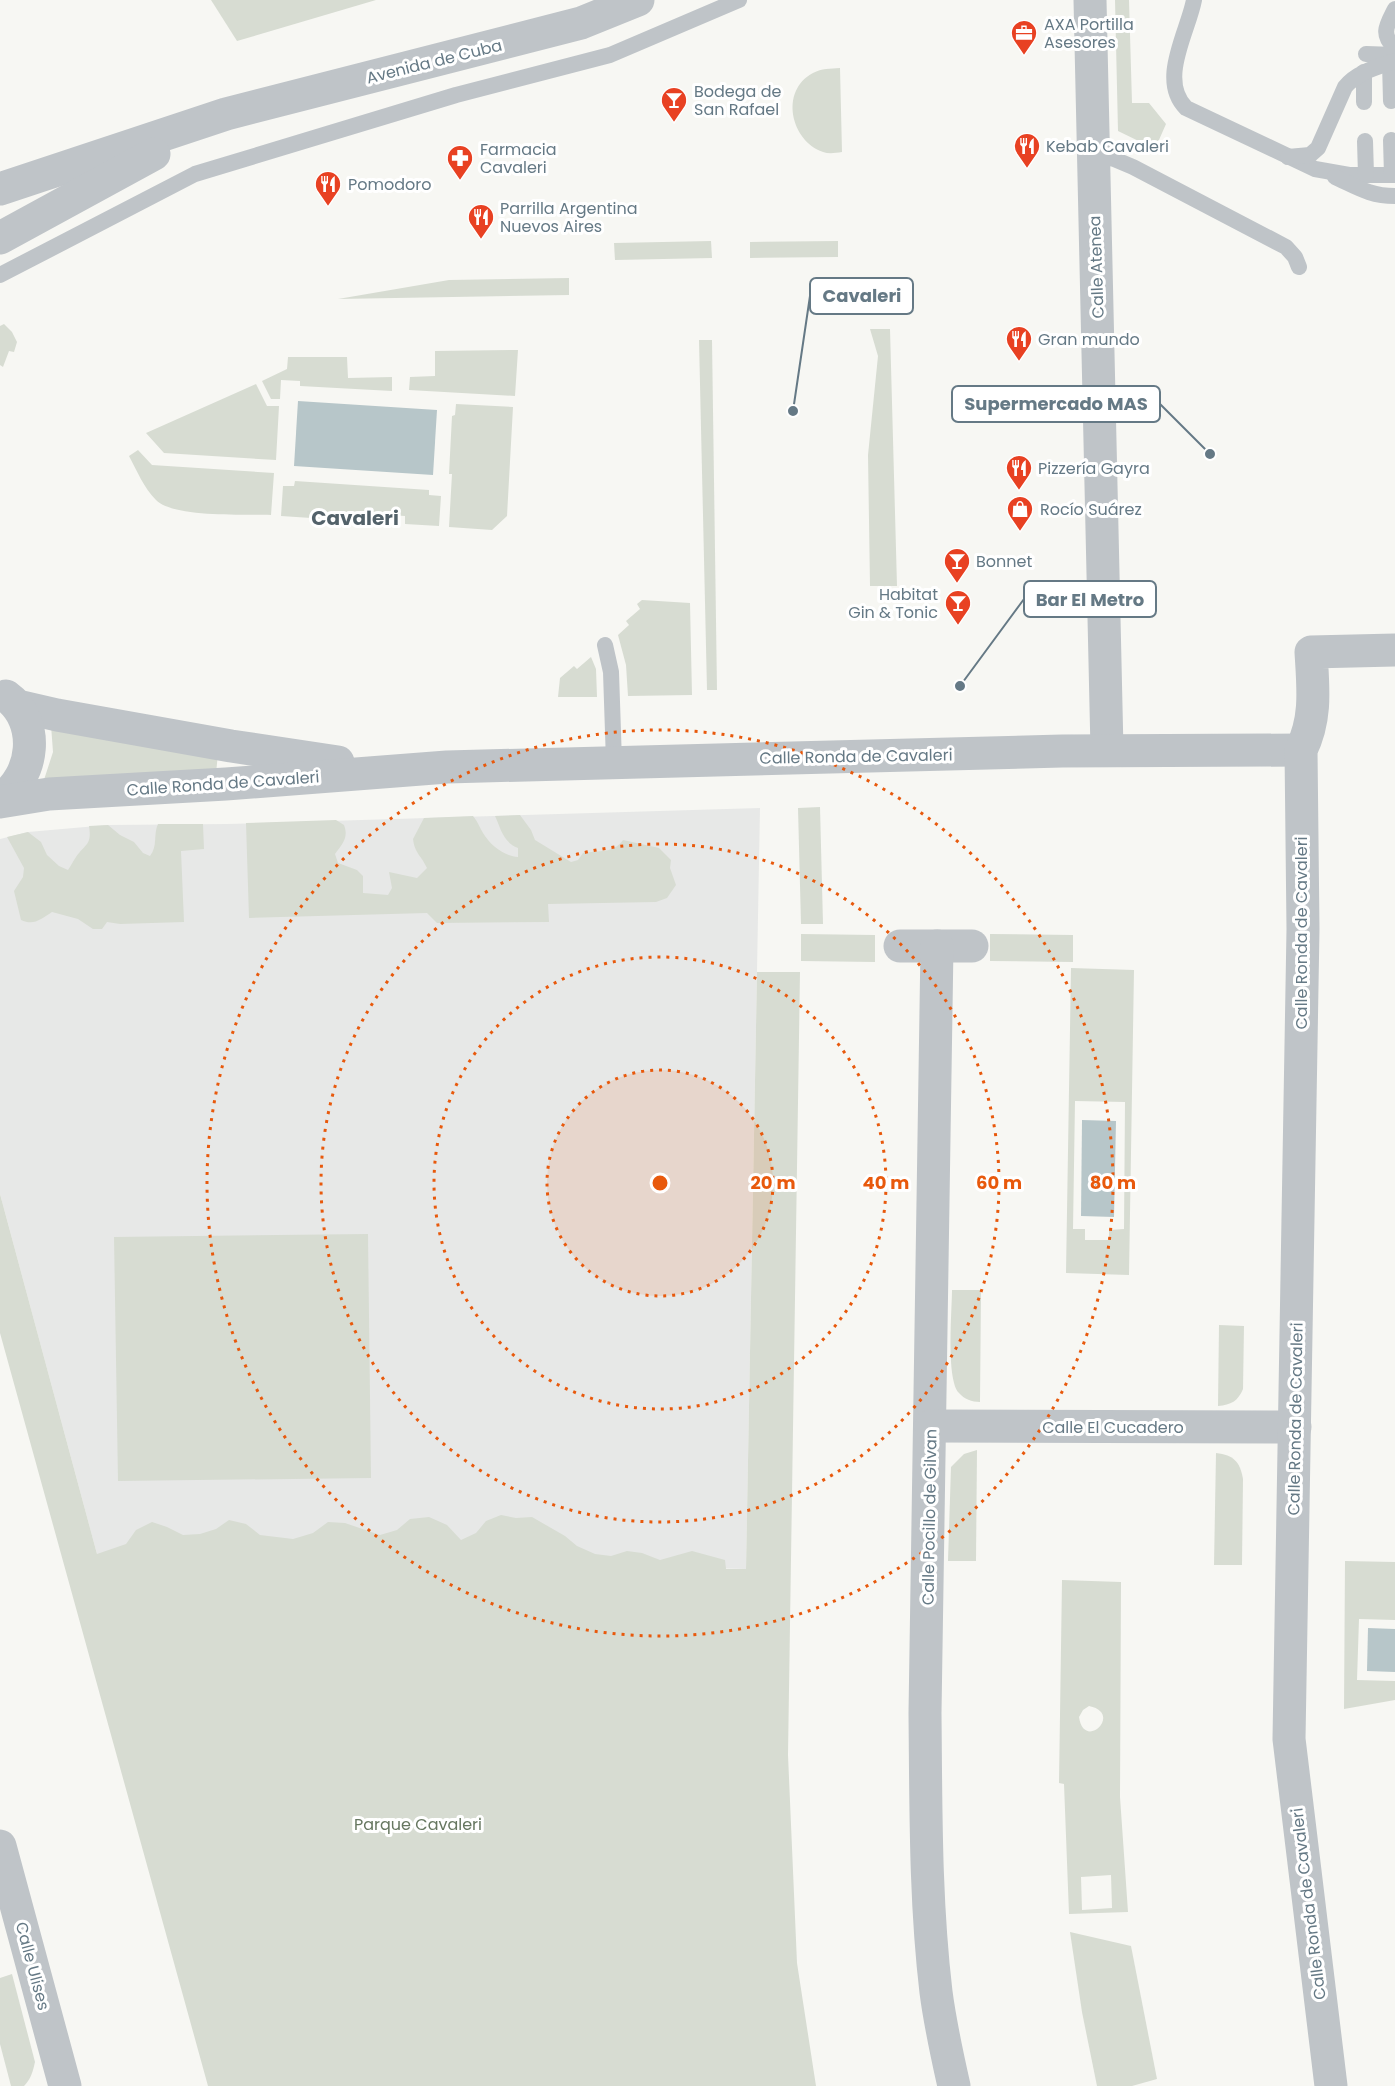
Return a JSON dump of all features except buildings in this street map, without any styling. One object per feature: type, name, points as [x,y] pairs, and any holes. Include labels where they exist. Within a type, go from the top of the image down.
[{"type":"street","name":"Avenida de Cuba","points":[[0,189],[226,114],[581,23],[638,0]]},
{"type":"street","name":"Calle Atenea","points":[[1090,0],[1107,750]]},
{"type":"street","name":"Avenida de Cuba","points":[[0,238],[226,114]]},
{"type":"street","name":"Calle Ronda de Cavaleri","points":[[1330,2086],[1289,1739],[1303,929],[1300,750],[1309,734],[1313,715],[1311,652],[1395,650]]},
{"type":"street","name":"Calle Ronda de Cavaleri","points":[[9,698],[104,723],[308,758],[364,765],[447,767]]},
{"type":"street","points":[[0,800],[19,782],[27,765],[30,747],[28,729],[9,698]]},
{"type":"street","name":"Calle Ronda de Cavaleri","points":[[0,800],[49,794],[226,784],[447,767],[1107,750],[1300,750]]},
{"type":"street","points":[[900,945],[972,946]]},
{"type":"street","name":"Calle Pocillo de Gilvan","points":[[937,946],[926,1822],[936,1992],[954,2086]]},
{"type":"street","name":"Calle El Cucadero","points":[[931,1426],[1295,1427]]},
{"type":"street","name":"Calle Ulises","points":[[0,1846],[65,2086]]},
{"type":"lane","points":[[0,275],[195,174],[456,95],[610,54],[739,0]]},
{"type":"lane","points":[[1194,0],[1189,25],[1176,57],[1177,96],[1186,108],[1370,194],[1395,196]]},
{"type":"lane","points":[[1391,101],[1394,56],[1386,28],[1395,9]]},
{"type":"lane","points":[[1366,54],[1394,56]]},
{"type":"lane","points":[[1288,157],[1310,155],[1318,148],[1349,82],[1394,56]]},
{"type":"lane","points":[[1364,72],[1364,102]]},
{"type":"lane","points":[[1315,168],[1349,175],[1393,175],[1391,140]]},
{"type":"lane","points":[[1365,141],[1366,175]]},
{"type":"lane","points":[[1092,154],[1114,159],[1133,167],[1286,247],[1295,257],[1299,267]]},
{"type":"lane","points":[[605,645],[611,672],[614,762]]},
{"type":"shaded area","points":[[298,401],[437,410],[433,475],[294,466]]},
{"type":"shaded area","points":[[760,808],[746,1569],[97,1554],[0,1194],[0,839],[28,832],[108,825],[227,824]]},
{"type":"shaded area","points":[[1082,1120],[1116,1121],[1114,1217],[1081,1216]]},
{"type":"shaded area","points":[[1368,1628],[1395,1629],[1395,1672],[1367,1671]]},
{"type":"green space","points":[[211,0],[376,0],[237,41]]},
{"type":"green space","points":[[1115,0],[1129,0],[1132,103],[1149,103],[1166,124],[1155,149],[1118,131]]},
{"type":"green space","points":[[840,68],[842,152],[828,153],[812,146],[803,138],[793,115],[793,103],[802,81],[823,69]]},
{"type":"green space","points":[[711,241],[712,258],[615,260],[614,243]]},
{"type":"green space","points":[[838,241],[838,257],[750,258],[750,242]]},
{"type":"green space","points":[[569,278],[569,295],[338,299],[449,280]]},
{"type":"green space","points":[[4,324],[12,332],[17,342],[14,352],[9,351],[3,367],[0,365],[0,326]]},
{"type":"green space","points":[[870,329],[890,329],[897,586],[870,586],[868,455],[878,356]]},
{"type":"green space","points":[[699,340],[712,340],[717,690],[707,690]]},
{"type":"green space","points":[[518,350],[515,396],[409,390],[410,377],[435,376],[435,351]]},
{"type":"green space","points":[[288,357],[347,357],[348,378],[392,377],[392,391],[300,386],[300,381],[281,380],[280,399],[271,399],[262,381],[287,369]]},
{"type":"green space","points":[[256,384],[267,406],[279,406],[276,460],[164,453],[146,433]]},
{"type":"green space","points":[[456,404],[513,407],[507,516],[492,530],[449,527],[452,416],[455,415]]},
{"type":"green space","points":[[138,450],[152,465],[274,473],[271,515],[228,515],[178,510],[165,506],[148,490],[129,456]]},
{"type":"green space","points":[[295,481],[429,490],[429,495],[441,496],[439,526],[405,524],[405,516],[388,515],[387,523],[281,516],[283,486],[294,486]]},
{"type":"green space","points":[[642,600],[690,603],[692,695],[628,696],[626,665],[618,635],[629,625],[626,621],[640,609],[637,604]]},
{"type":"green space","points":[[591,657],[596,669],[597,697],[558,697],[560,678],[574,666],[577,669]]},
{"type":"green space","points":[[51,725],[218,753],[216,774],[42,786],[53,752]]},
{"type":"green space","points":[[820,807],[823,924],[801,924],[798,808]]},
{"type":"green space","points":[[520,815],[535,840],[571,862],[578,860],[583,853],[615,848],[623,840],[659,848],[671,860],[670,868],[676,885],[667,898],[656,902],[548,904],[549,922],[437,923],[427,913],[249,918],[246,823],[336,820],[344,825],[346,834],[335,854],[338,863],[357,870],[363,876],[363,893],[388,895],[392,888],[389,872],[417,878],[427,868],[413,839],[424,818],[473,816],[493,846],[508,855],[518,857],[518,848],[506,839],[495,816]]},
{"type":"green space","points":[[158,824],[203,824],[204,849],[181,851],[184,922],[120,924],[107,922],[102,929],[93,929],[78,919],[52,912],[34,922],[21,920],[14,891],[23,877],[24,868],[7,837],[28,832],[41,842],[47,855],[59,866],[68,870],[89,840],[89,826],[108,825],[150,856],[154,848]]},
{"type":"green space","points":[[801,934],[875,935],[875,962],[801,961]]},
{"type":"green space","points":[[990,934],[1073,935],[1073,962],[990,961]]},
{"type":"green space","points":[[1071,968],[1134,970],[1129,1275],[1066,1273]],"holes":[[[1075,1101],[1125,1102],[1124,1229],[1109,1230],[1109,1240],[1085,1240],[1085,1229],[1073,1229]]]},
{"type":"green space","name":"Parque Cavaleri","points":[[757,972],[800,972],[788,1755],[797,1963],[816,2086],[208,2086],[0,1333],[0,1194],[97,1554],[126,1544],[136,1530],[152,1522],[183,1535],[200,1534],[216,1529],[229,1520],[246,1524],[260,1535],[293,1539],[313,1533],[328,1522],[345,1523],[380,1535],[397,1530],[410,1519],[429,1517],[447,1525],[461,1540],[476,1533],[486,1521],[501,1515],[516,1518],[532,1517],[565,1536],[577,1546],[595,1554],[611,1556],[627,1551],[642,1553],[660,1560],[692,1551],[725,1560],[726,1569],[746,1569]]},
{"type":"green space","points":[[368,1234],[371,1478],[118,1481],[114,1237]]},
{"type":"green space","points":[[952,1290],[981,1290],[980,1402],[971,1401],[959,1393],[952,1374]]},
{"type":"green space","points":[[1219,1325],[1244,1326],[1243,1389],[1234,1402],[1218,1406]]},
{"type":"green space","points":[[977,1450],[976,1561],[948,1561],[951,1467],[964,1454]]},
{"type":"green space","points":[[1216,1453],[1235,1460],[1242,1473],[1242,1565],[1214,1565]]},
{"type":"green space","points":[[1345,1561],[1395,1562],[1395,1620],[1359,1619],[1357,1680],[1395,1681],[1395,1700],[1344,1709]]},
{"type":"green space","points":[[1062,1580],[1121,1582],[1120,1797],[1128,1912],[1069,1914],[1064,1784],[1059,1783]],"holes":[[[1089,1706],[1099,1710],[1103,1716],[1103,1722],[1094,1731],[1088,1731],[1082,1727],[1079,1717]],[[1111,1875],[1112,1908],[1082,1910],[1081,1877]]]},
{"type":"green space","points":[[1070,1932],[1131,1946],[1157,2079],[1132,2086],[1097,2086],[1082,2012]]},
{"type":"green space","points":[[12,1974],[35,2062],[30,2078],[24,2086],[11,2086],[0,2044],[0,1978]]},
{"type":"place","name":"AXA Portilla Asesores","points":[[1024,56]]},
{"type":"place","name":"Bodega de San Rafael","points":[[674,123]]},
{"type":"place","name":"Kebab Cavaleri","points":[[1027,169]]},
{"type":"place","name":"Farmacia Cavaleri","points":[[460,181]]},
{"type":"place","name":"Pomodoro","points":[[328,207]]},
{"type":"place","name":"Parrilla Argentina Nuevos Aires","points":[[481,240]]},
{"type":"place","name":"Gran mundo","points":[[1019,362]]},
{"type":"place","name":"Cavaleri","points":[[793,411]]},
{"type":"place","name":"Supermercado MAS","points":[[1210,454]]},
{"type":"place","name":"Pizzería Gayra","points":[[1019,491]]},
{"type":"place","name":"Rocío Suárez","points":[[1020,532]]},
{"type":"place","name":"Bonnet","points":[[957,584]]},
{"type":"place","name":"Habitat Gin & Tonic","points":[[958,626]]},
{"type":"place","name":"Bar El Metro","points":[[960,686]]},
{"type":"district","name":"Cavaleri","points":[[355,518]]}]
